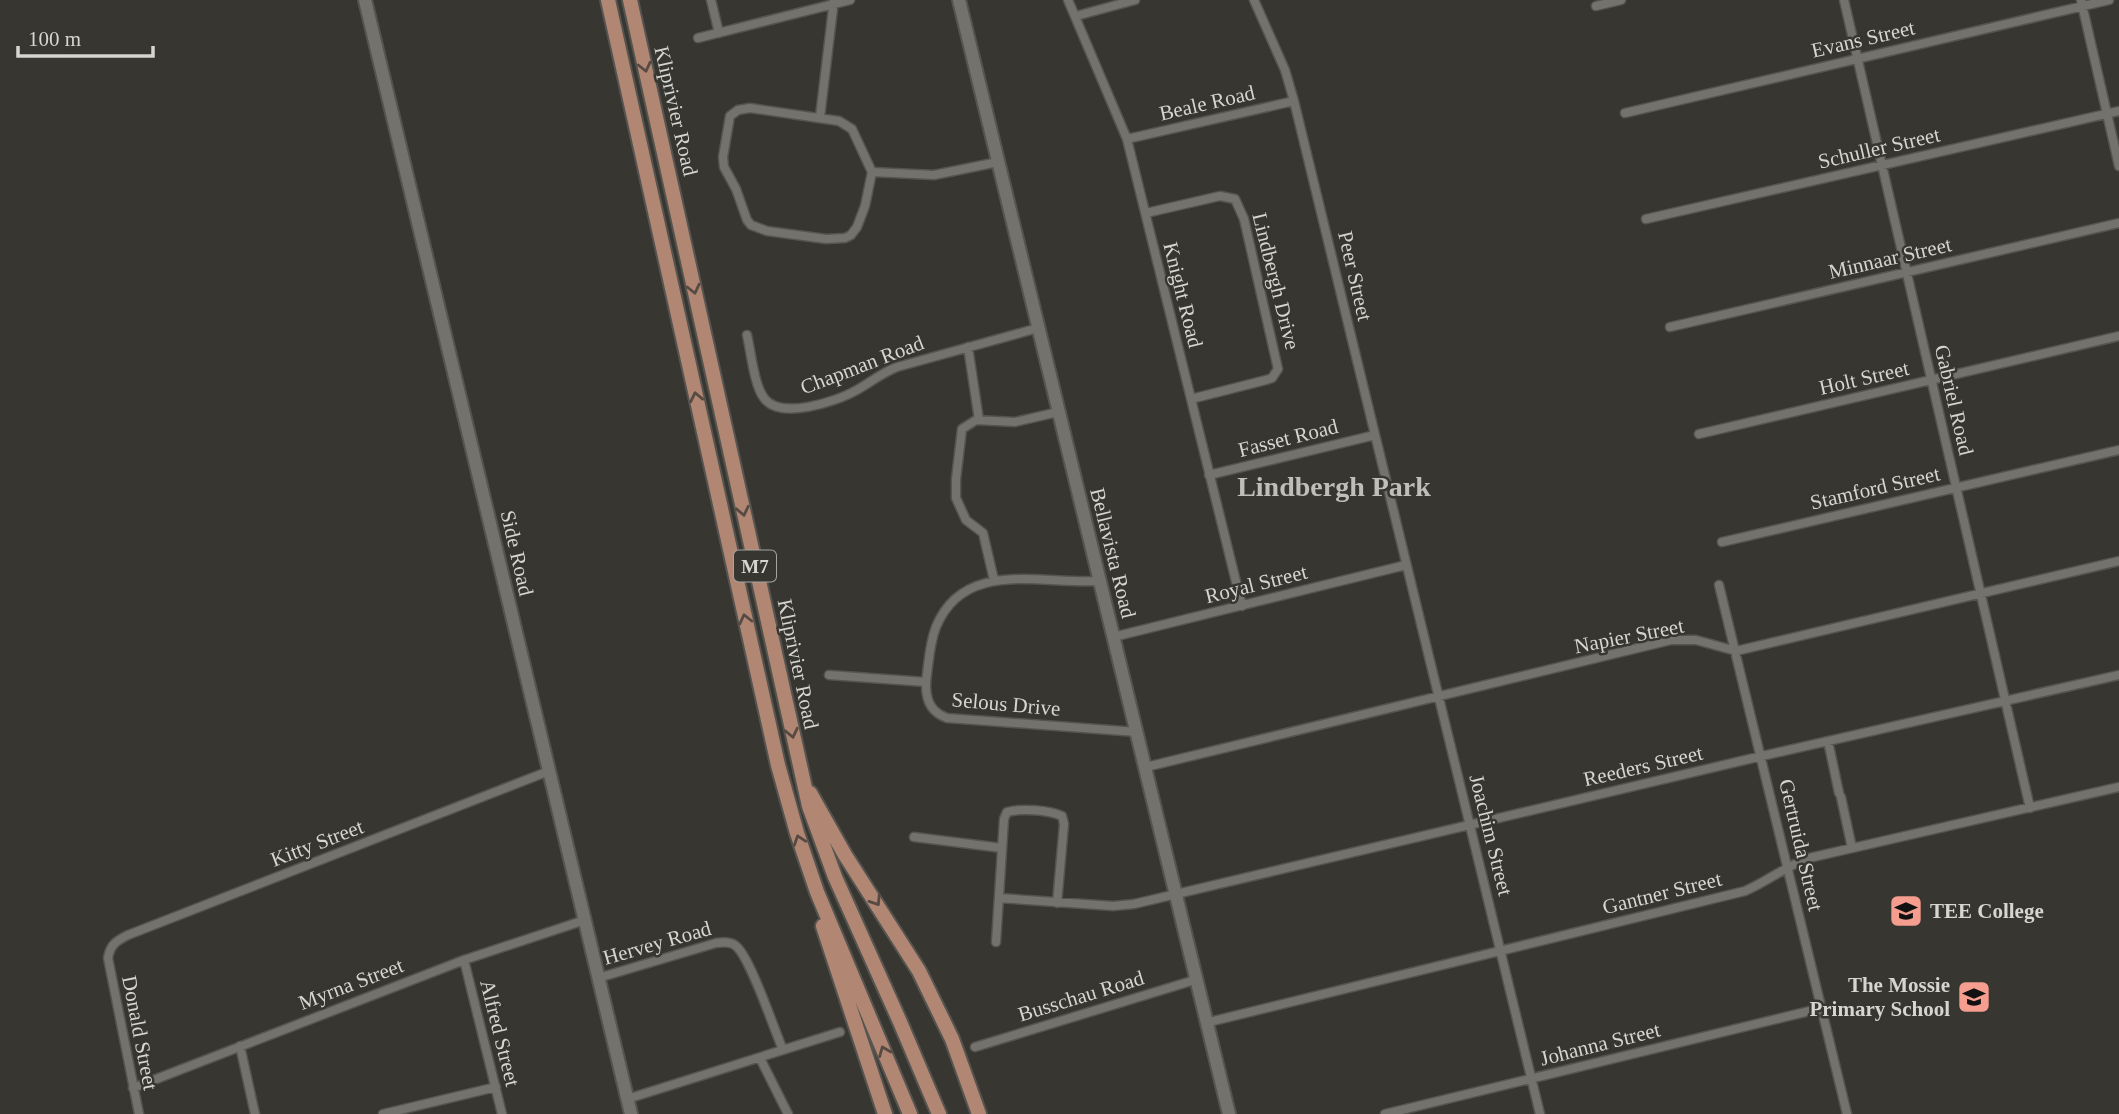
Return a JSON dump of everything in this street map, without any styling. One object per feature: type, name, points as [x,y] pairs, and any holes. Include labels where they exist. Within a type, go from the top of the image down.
[{"type":"main road","name":"Kliprivier Road","points":[[608,0],[778,765],[817,892],[910,1114]]},
{"type":"main road","name":"Kliprivier Road","points":[[630,0],[802,780],[822,847],[939,1114]]},
{"type":"main road","points":[[802,780],[845,855],[919,971],[952,1039],[979,1114]]},
{"type":"main road","points":[[817,892],[822,924],[885,1114]]},
{"type":"street","name":"Side Road","points":[[365,0],[631,1114]]},
{"type":"street","points":[[711,0],[719,33]]},
{"type":"street","points":[[698,38],[850,0]]},
{"type":"street","name":"Bellavista Road","points":[[960,0],[1058,412],[1209,1022],[1229,1114]]},
{"type":"street","name":"Knight Road","points":[[1068,0],[1127,139],[1242,606]]},
{"type":"street","points":[[1076,16],[1135,0]]},
{"type":"street","name":"Peer Street","points":[[1254,0],[1285,70],[1294,101],[1406,565]]},
{"type":"street","points":[[1596,6],[1620,0]]},
{"type":"street","name":"Gabriel Road","points":[[1844,0],[2030,808]]},
{"type":"street","name":"Evans Street","points":[[1625,113],[2082,3],[2109,0]]},
{"type":"street","points":[[820,117],[834,2]]},
{"type":"street","points":[[2082,3],[2119,166]]},
{"type":"street","name":"Beale Road","points":[[1127,139],[1294,101]]},
{"type":"street","points":[[750,108],[839,121],[849,126],[872,172],[869,193],[857,227],[848,237],[826,239],[767,231],[751,225],[723,162],[730,116],[738,110],[750,108]]},
{"type":"street","name":"Schuller Street","points":[[1646,219],[2119,111]]},
{"type":"street","points":[[872,172],[934,175],[998,162]]},
{"type":"street","name":"Lindbergh Drive","points":[[1146,214],[1220,196],[1235,200],[1244,219],[1278,369],[1272,378],[1191,399]]},
{"type":"street","name":"Minnaar Street","points":[[1670,327],[2119,223]]},
{"type":"street","name":"Chapman Road","points":[[747,335],[764,398],[777,408],[790,410],[851,393],[877,375],[897,367],[1038,328]]},
{"type":"street","name":"Holt Street","points":[[1699,434],[2119,336]]},
{"type":"street","points":[[968,347],[979,420]]},
{"type":"street","points":[[993,580],[982,533],[965,520],[956,498],[962,429],[979,420],[1015,422],[1058,412]]},
{"type":"street","name":"Fasset Road","points":[[1209,475],[1375,435]]},
{"type":"street","name":"Stamford Street","points":[[1721,542],[2119,450]]},
{"type":"street","name":"Napier Street","points":[[1146,767],[1671,640],[1696,640],[1736,650],[2119,561]]},
{"type":"street","name":"Royal Street","points":[[1113,637],[1406,565]]},
{"type":"street","name":"Joachim Street","points":[[1406,565],[1541,1114]]},
{"type":"street","name":"Selous Drive","points":[[1100,581],[993,580],[969,589],[958,597],[941,617],[931,647],[926,697],[929,705],[939,715],[947,718],[1137,732]]},
{"type":"street","name":"Gertruida Street","points":[[1719,585],[1847,1114]]},
{"type":"street","points":[[829,675],[926,682]]},
{"type":"street","name":"Reeders Street","points":[[999,898],[1122,906],[2119,675]]},
{"type":"street","points":[[1828,741],[1852,848]]},
{"type":"street","name":"Kitty Street","points":[[108,958],[112,946],[128,935],[549,771]]},
{"type":"street","name":"Gantner Street","points":[[1209,1022],[1745,891],[1765,882],[1787,867],[1810,858],[2119,787]]},
{"type":"street","points":[[996,942],[1004,819],[1007,812],[1029,811],[1062,816],[1065,824],[1057,903]]},
{"type":"street","points":[[914,837],[1002,848]]},
{"type":"street","name":"Myrna Street","points":[[133,1088],[464,960],[585,920]]},
{"type":"street","name":"Hervey Road","points":[[598,978],[716,943],[733,944],[738,947],[747,964],[783,1050]]},
{"type":"street","name":"Donald Street","points":[[108,958],[139,1114]]},
{"type":"street","name":"Alfred Street","points":[[464,960],[502,1114]]},
{"type":"street","name":"Busschau Road","points":[[975,1047],[1198,979]]},
{"type":"street","name":"Johanna Street","points":[[1385,1114],[1822,1008]]},
{"type":"street","points":[[627,1099],[840,1032]]},
{"type":"street","points":[[240,1046],[255,1114]]},
{"type":"street","points":[[760,1058],[788,1114]]},
{"type":"street","points":[[383,1114],[496,1087]]},
{"type":"place","name":"TEE College","points":[[1906,911]]},
{"type":"place","name":"The Mossie Primary School","points":[[1974,997]]},
{"type":"district","name":"Lindbergh Park","points":[[1334,486]]}]
